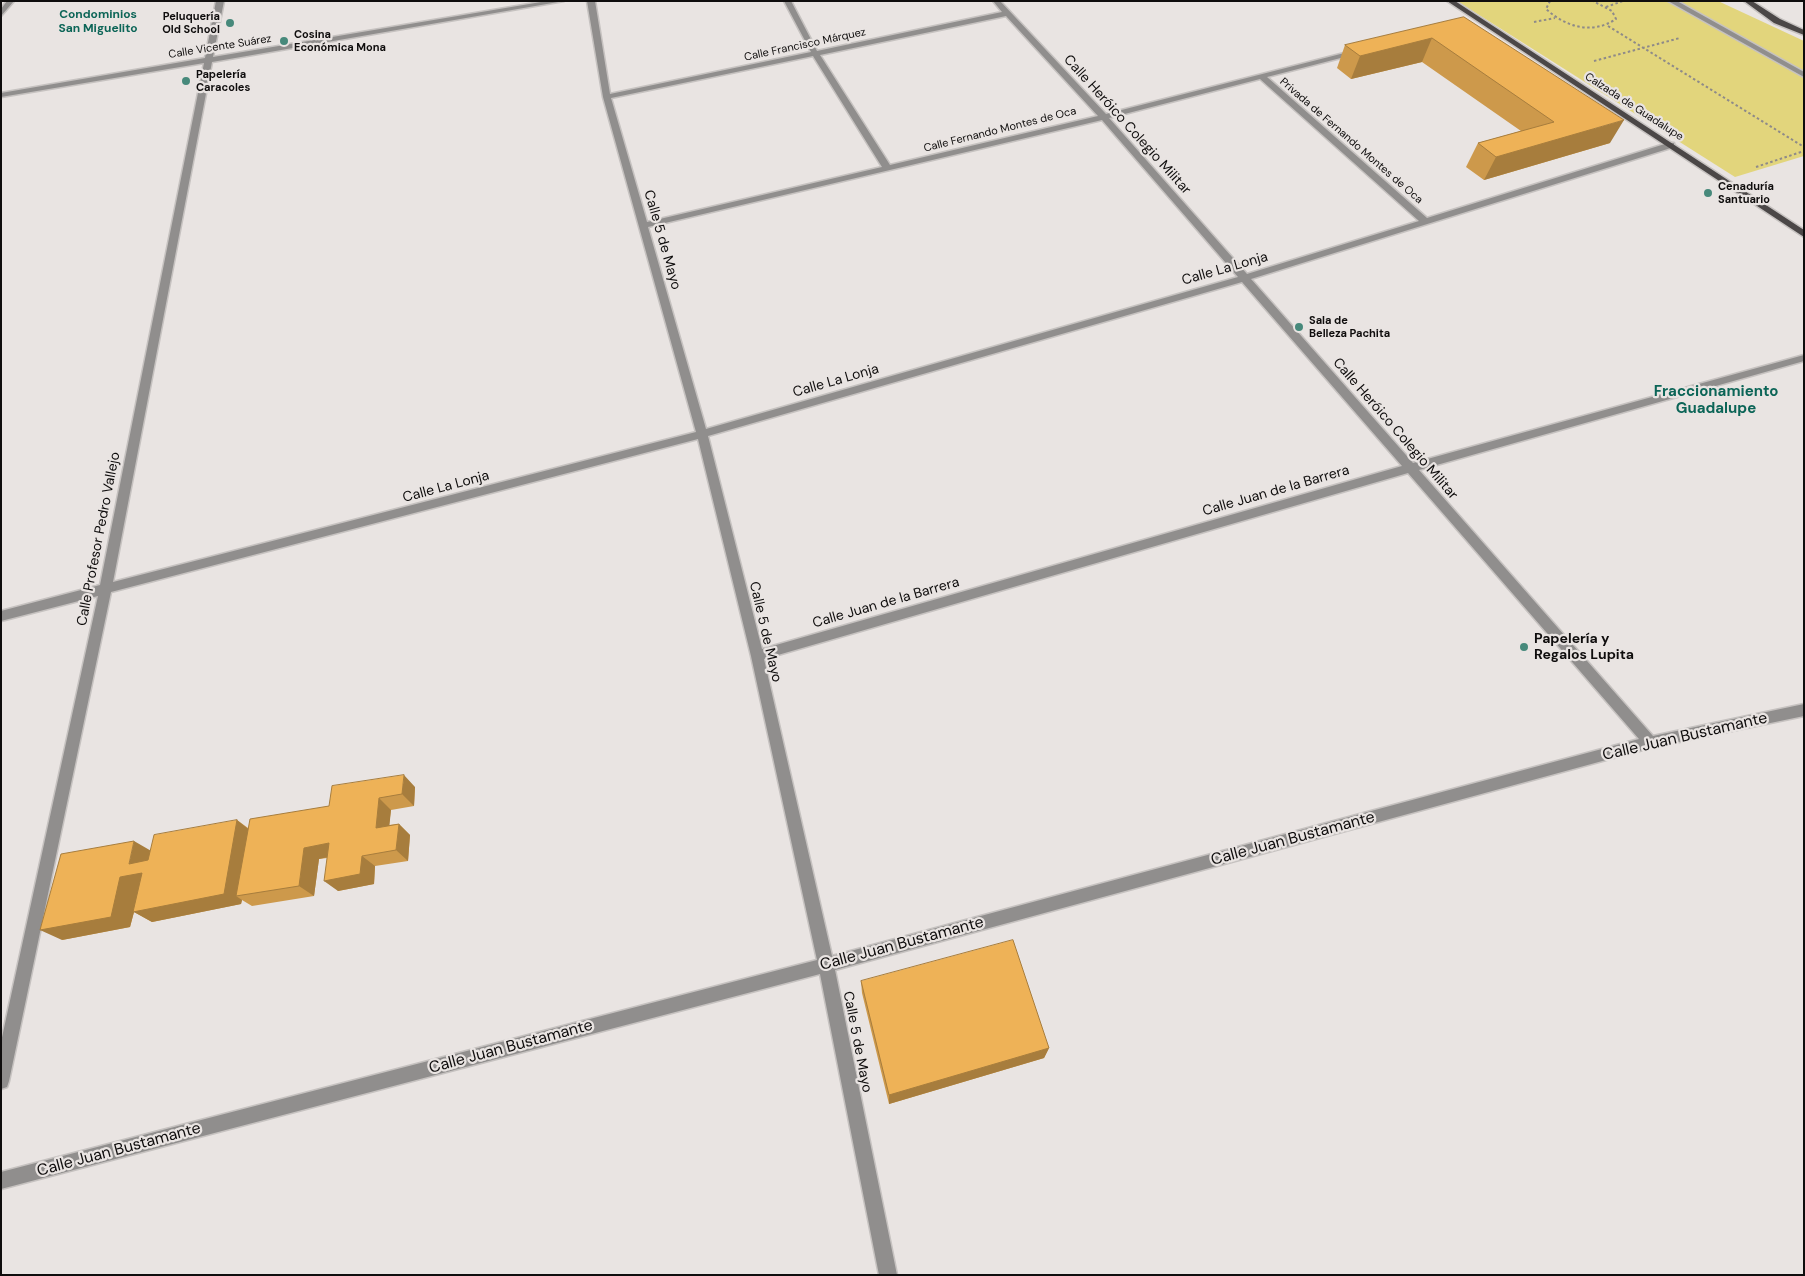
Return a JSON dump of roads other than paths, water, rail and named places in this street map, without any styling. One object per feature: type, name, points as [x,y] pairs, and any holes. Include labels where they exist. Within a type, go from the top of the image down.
[{"type":"main road","name":"Calzada de Guadalupe","points":[[1450,1],[1804,234]]},
{"type":"main road","points":[[1747,1],[1777,21],[1804,33]]},
{"type":"street","points":[[1,14],[11,1]]},
{"type":"street","name":"Calle Profesor Pedro Vallejo","points":[[1,1081],[105,590],[220,1]]},
{"type":"street","name":"Calle Vicente Suárez","points":[[1,95],[561,1]]},
{"type":"street","name":"Calle 5 de Mayo","points":[[591,1],[607,97],[702,434],[756,656],[826,965],[888,1275]]},
{"type":"street","points":[[787,1],[816,55],[888,169]]},
{"type":"street","name":"Calle Heróico Colegio Militar","points":[[996,1],[1104,117],[1650,742]]},
{"type":"street","points":[[1671,1],[1804,75]]},
{"type":"street","name":"Calle Francisco Márquez","points":[[607,97],[816,55],[1008,13]]},
{"type":"street","points":[[1468,21],[1477,18]]},
{"type":"street","name":"Calle Fernando Montes de Oca","points":[[643,226],[1104,117],[1364,49]]},
{"type":"street","name":"Privada de Fernando Montes de Oca","points":[[1261,76],[1426,222]]},
{"type":"street","name":"Calle La Lonja","points":[[1,616],[702,434],[1244,278],[1671,145]]},
{"type":"street","name":"Calle Juan de la Barrera","points":[[756,656],[1410,468],[1804,358]]},
{"type":"street","name":"Calle Juan Bustamante","points":[[1,1181],[826,965],[1650,742],[1804,710]]},
{"type":"place","name":"Peluquería Old School","points":[[230,23]]},
{"type":"place","name":"Cosina Económica Mona","points":[[284,41]]},
{"type":"place","name":"Papelería Caracoles","points":[[186,81]]},
{"type":"place","name":"Cenaduría Santuario","points":[[1708,193]]},
{"type":"place","name":"Sala de Belleza Pachita","points":[[1299,327]]},
{"type":"place","name":"Papelería y Regalos Lupita","points":[[1524,647]]},
{"type":"district","name":"Condominios San Miguelito","points":[[98,22]]},
{"type":"district","name":"Fraccionamiento Guadalupe","points":[[1716,400]]}]
